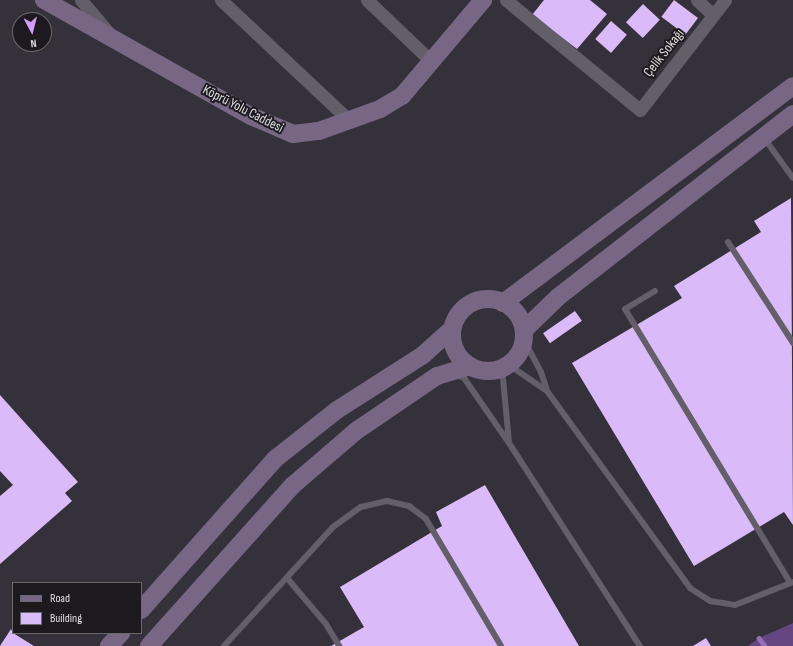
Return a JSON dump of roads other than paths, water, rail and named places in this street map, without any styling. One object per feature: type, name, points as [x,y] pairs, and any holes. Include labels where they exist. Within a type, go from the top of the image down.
[{"type":"main road","name":"Köprü Yolu Caddesi","points":[[44,0],[250,116],[293,134],[318,131],[380,109],[402,96],[483,0]]},
{"type":"main road","points":[[503,303],[793,86]]},
{"type":"main road","points":[[524,335],[517,313],[503,303],[487,298],[475,301],[456,317],[452,329],[456,353],[470,366],[486,371],[506,366],[517,357],[524,335],[558,297],[793,114]]},
{"type":"main road","points":[[142,609],[275,459],[337,410],[422,355],[452,329]]},
{"type":"main road","points":[[149,646],[292,486],[356,431],[443,373],[470,366]]},
{"type":"main road","points":[[109,646],[120,634]]},
{"type":"street","points":[[81,0],[113,39]]},
{"type":"street","points":[[221,0],[349,120]]},
{"type":"street","points":[[368,0],[431,62]]},
{"type":"street","name":"Çelik Sokağı","points":[[506,0],[640,110],[725,0]]},
{"type":"street","points":[[697,0],[713,16]]},
{"type":"lane","points":[[763,136],[793,178]]},
{"type":"lane","points":[[728,242],[793,343]]},
{"type":"lane","points":[[524,335],[541,372],[547,390],[690,588],[710,601],[735,605],[791,582],[625,309],[655,291]]},
{"type":"lane","points":[[506,366],[547,390]]},
{"type":"lane","points":[[506,366],[509,443]]},
{"type":"lane","points":[[443,373],[464,378],[509,443],[640,646]]},
{"type":"lane","points":[[224,646],[333,527],[361,507],[387,501],[409,506],[426,519],[501,646]]},
{"type":"lane","points":[[287,578],[326,624],[339,646]]},
{"type":"waterway","points":[[759,638],[765,646]]}]
